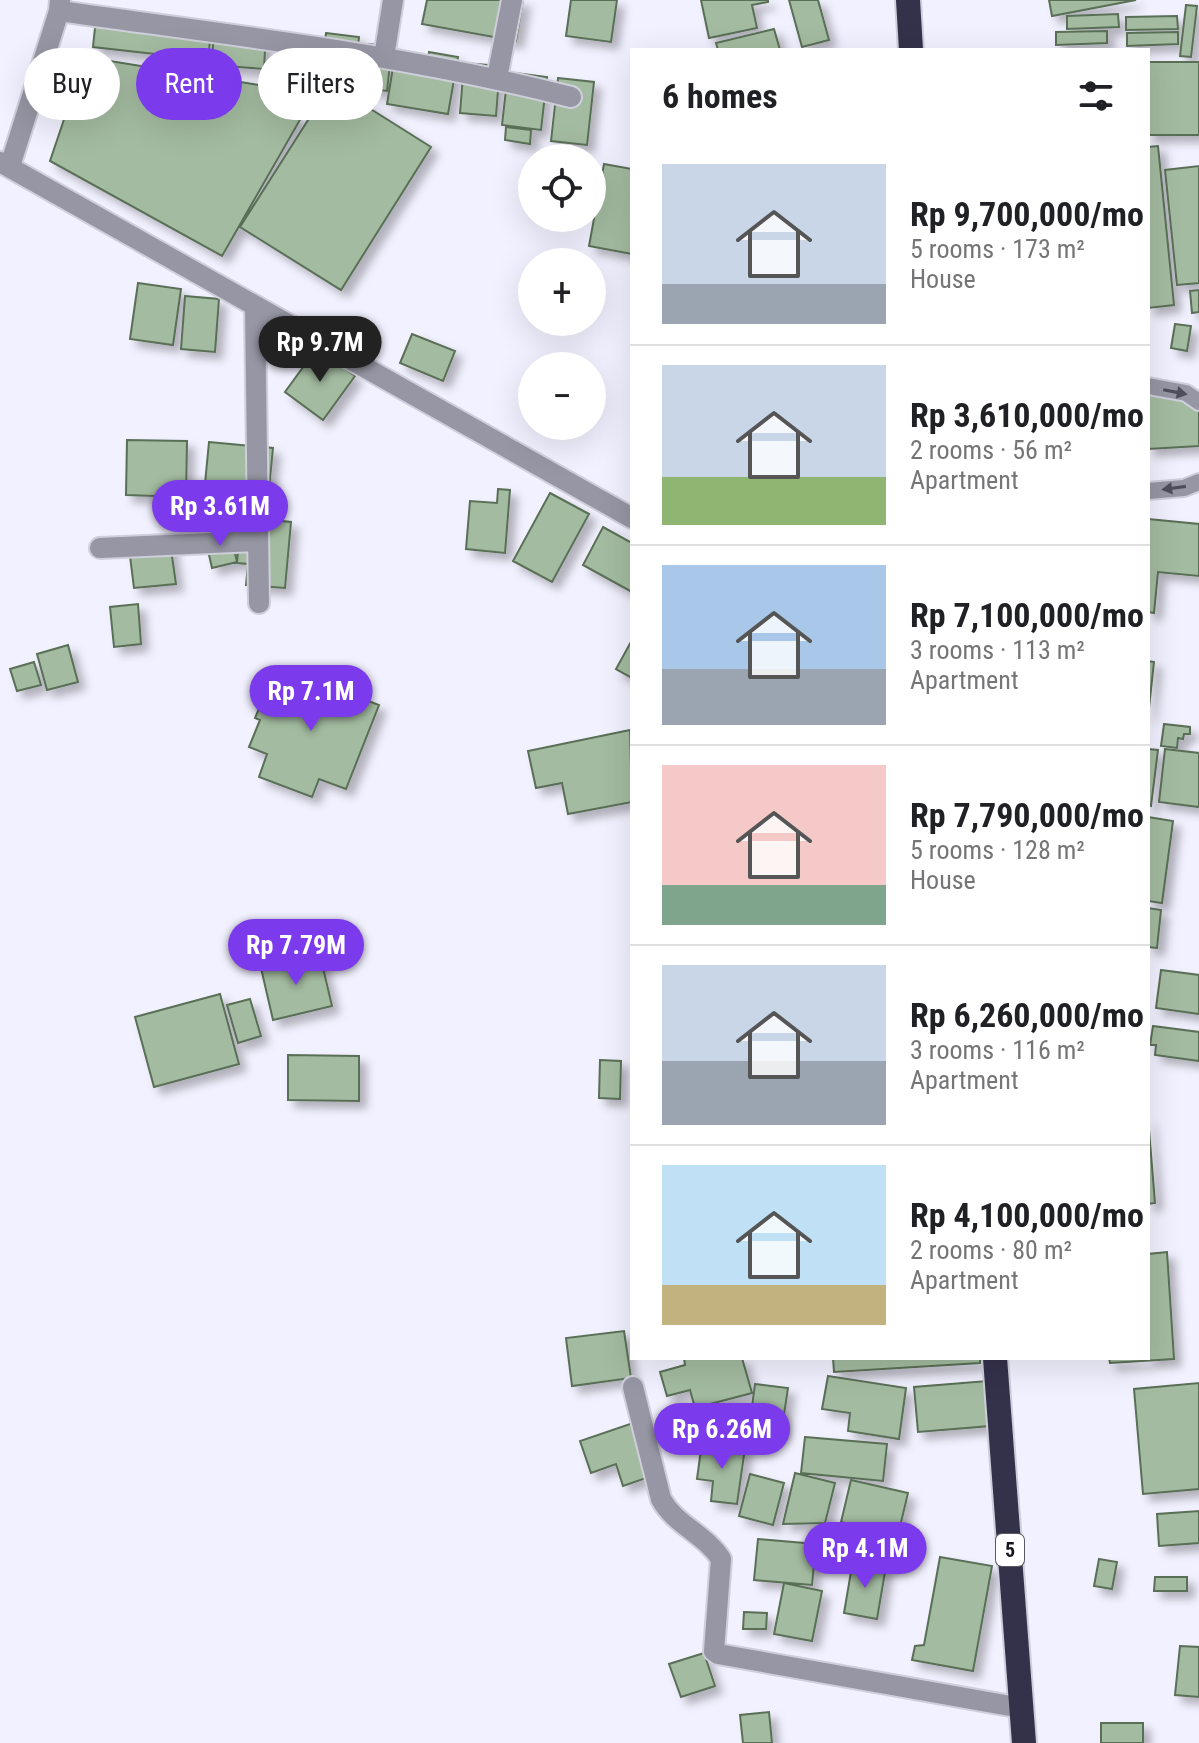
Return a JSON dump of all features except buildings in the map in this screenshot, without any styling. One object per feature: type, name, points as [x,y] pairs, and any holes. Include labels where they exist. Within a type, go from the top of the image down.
[{"type":"highway","points":[[908,0],[911,48]]},
{"type":"highway","name":"5","points":[[995,1360],[1024,1743]]},
{"type":"street","points":[[384,57],[393,0]]},
{"type":"street","points":[[497,78],[512,0]]},
{"type":"street","points":[[571,97],[497,78],[384,57],[59,5],[5,164],[255,308],[630,517]]},
{"type":"street","points":[[255,308],[259,603]]},
{"type":"street","points":[[100,548],[258,541]]},
{"type":"street","points":[[633,1387],[661,1499],[668,1512],[709,1543],[721,1559],[714,1651],[1022,1708]]},
{"type":"lane","points":[[1150,386],[1186,393],[1199,402]]},
{"type":"lane","points":[[1150,491],[1184,488],[1199,482]]}]
